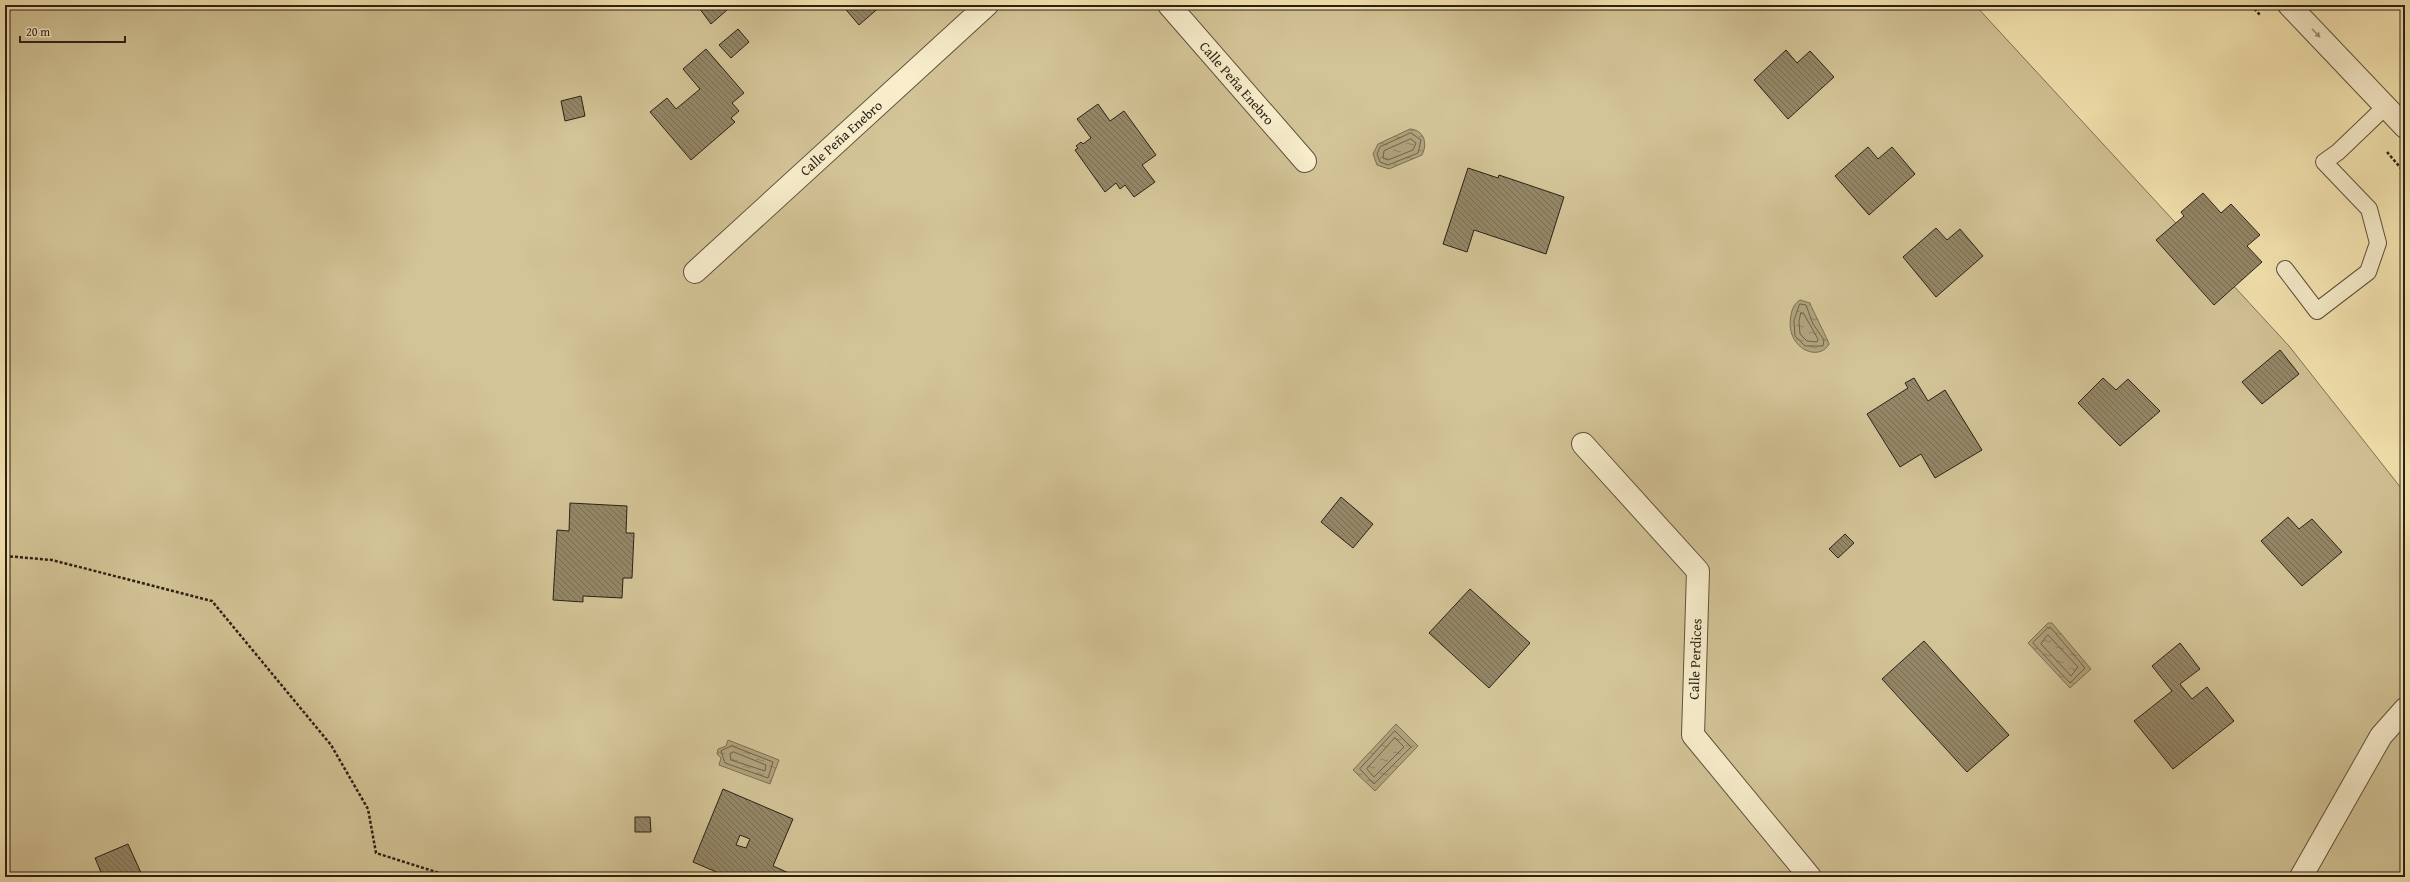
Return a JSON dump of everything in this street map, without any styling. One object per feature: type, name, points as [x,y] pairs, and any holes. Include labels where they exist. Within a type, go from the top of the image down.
[{"type":"street","name":"Calle Peña Enebro","points":[[695,272],[987,5]]},
{"type":"street","name":"Calle Peña Enebro","points":[[1169,5],[1305,161]]},
{"type":"street","points":[[2289,5],[2405,127]]},
{"type":"street","name":"Calle Perdices","points":[[1583,444],[1698,572],[1693,735],[1810,877]]},
{"type":"street","points":[[2301,877],[2381,736],[2405,709]]},
{"type":"lane","points":[[2285,269],[2317,311],[2368,272],[2378,243],[2369,209],[2324,162],[2338,152],[2385,106]]},
{"type":"path","points":[[5,556],[52,560],[212,601],[331,745],[368,809],[376,853],[452,877]]},
{"type":"shaded area","points":[[5,5],[1975,5],[2289,346],[2405,493],[2405,877],[5,877]]},
{"type":"water","points":[[1410,129],[1419,132],[1424,138],[1425,146],[1422,155],[1389,169],[1377,165],[1373,154],[1378,144]]},
{"type":"water","points":[[1800,300],[1810,303],[1829,344],[1824,350],[1811,352],[1804,349],[1797,344],[1793,336],[1790,326],[1791,313],[1795,305]]},
{"type":"water","points":[[2048,623],[2052,623],[2091,669],[2070,688],[2028,643]]},
{"type":"water","points":[[1396,724],[1418,746],[1375,791],[1353,770]]},
{"type":"water","points":[[728,740],[779,760],[770,784],[719,765],[721,758],[717,754],[718,749],[726,746]]},
{"type":"building","points":[[697,5],[723,5],[727,10],[711,24]]},
{"type":"building","points":[[842,5],[882,5],[859,25]]},
{"type":"building","points":[[738,29],[749,42],[731,58],[719,45]]},
{"type":"building","points":[[706,49],[744,93],[732,103],[739,111],[731,118],[735,122],[691,160],[650,112],[667,98],[676,109],[700,89],[683,69]]},
{"type":"building","points":[[1786,50],[1797,63],[1810,51],[1834,77],[1788,119],[1754,80]]},
{"type":"building","points":[[581,96],[585,116],[565,121],[561,101]]},
{"type":"building","points":[[1098,104],[1110,121],[1124,111],[1156,155],[1142,165],[1155,182],[1134,197],[1125,185],[1120,189],[1116,183],[1105,192],[1075,150],[1078,148],[1076,146],[1081,142],[1083,144],[1091,138],[1077,119]]},
{"type":"building","points":[[1868,147],[1878,159],[1892,147],[1915,174],[1869,215],[1835,176]]},
{"type":"building","points":[[1468,168],[1498,178],[1499,175],[1564,197],[1546,254],[1474,230],[1467,252],[1443,244]]},
{"type":"building","points":[[2203,193],[2221,213],[2231,204],[2260,235],[2247,246],[2262,262],[2214,305],[2156,240],[2184,216],[2181,212]]},
{"type":"building","points":[[1936,228],[1947,240],[1960,229],[1983,256],[1936,297],[1903,257]]},
{"type":"building","points":[[2280,350],[2299,374],[2262,404],[2242,382]]},
{"type":"building","points":[[1914,378],[1928,401],[1945,390],[1982,450],[1935,478],[1921,454],[1900,467],[1867,414],[1908,388],[1905,383]]},
{"type":"building","points":[[2103,378],[2116,390],[2128,379],[2160,411],[2120,446],[2078,403]]},
{"type":"building","points":[[1341,497],[1373,524],[1353,548],[1321,522]]},
{"type":"building","points":[[570,503],[627,506],[626,533],[634,533],[632,578],[623,578],[622,598],[583,596],[583,602],[553,600],[557,530],[569,531]]},
{"type":"building","points":[[2288,517],[2299,529],[2312,519],[2342,552],[2302,586],[2261,541]]},
{"type":"building","points":[[1845,534],[1854,543],[1838,558],[1829,549]]},
{"type":"building","points":[[1470,589],[1530,643],[1489,688],[1429,633]]},
{"type":"building","points":[[1924,641],[2009,735],[1967,772],[1882,679]]},
{"type":"building","points":[[2180,643],[2200,669],[2180,684],[2192,699],[2207,687],[2234,721],[2173,769],[2134,721],[2172,691],[2152,666]]},
{"type":"building","points":[[723,789],[793,819],[773,866],[798,877],[728,877],[693,862]],"holes":[[[740,835],[750,839],[746,848],[736,845]]]},
{"type":"building","points":[[635,817],[650,817],[651,832],[635,832]]},
{"type":"building","points":[[128,844],[142,875],[138,877],[103,877],[95,858]]}]
